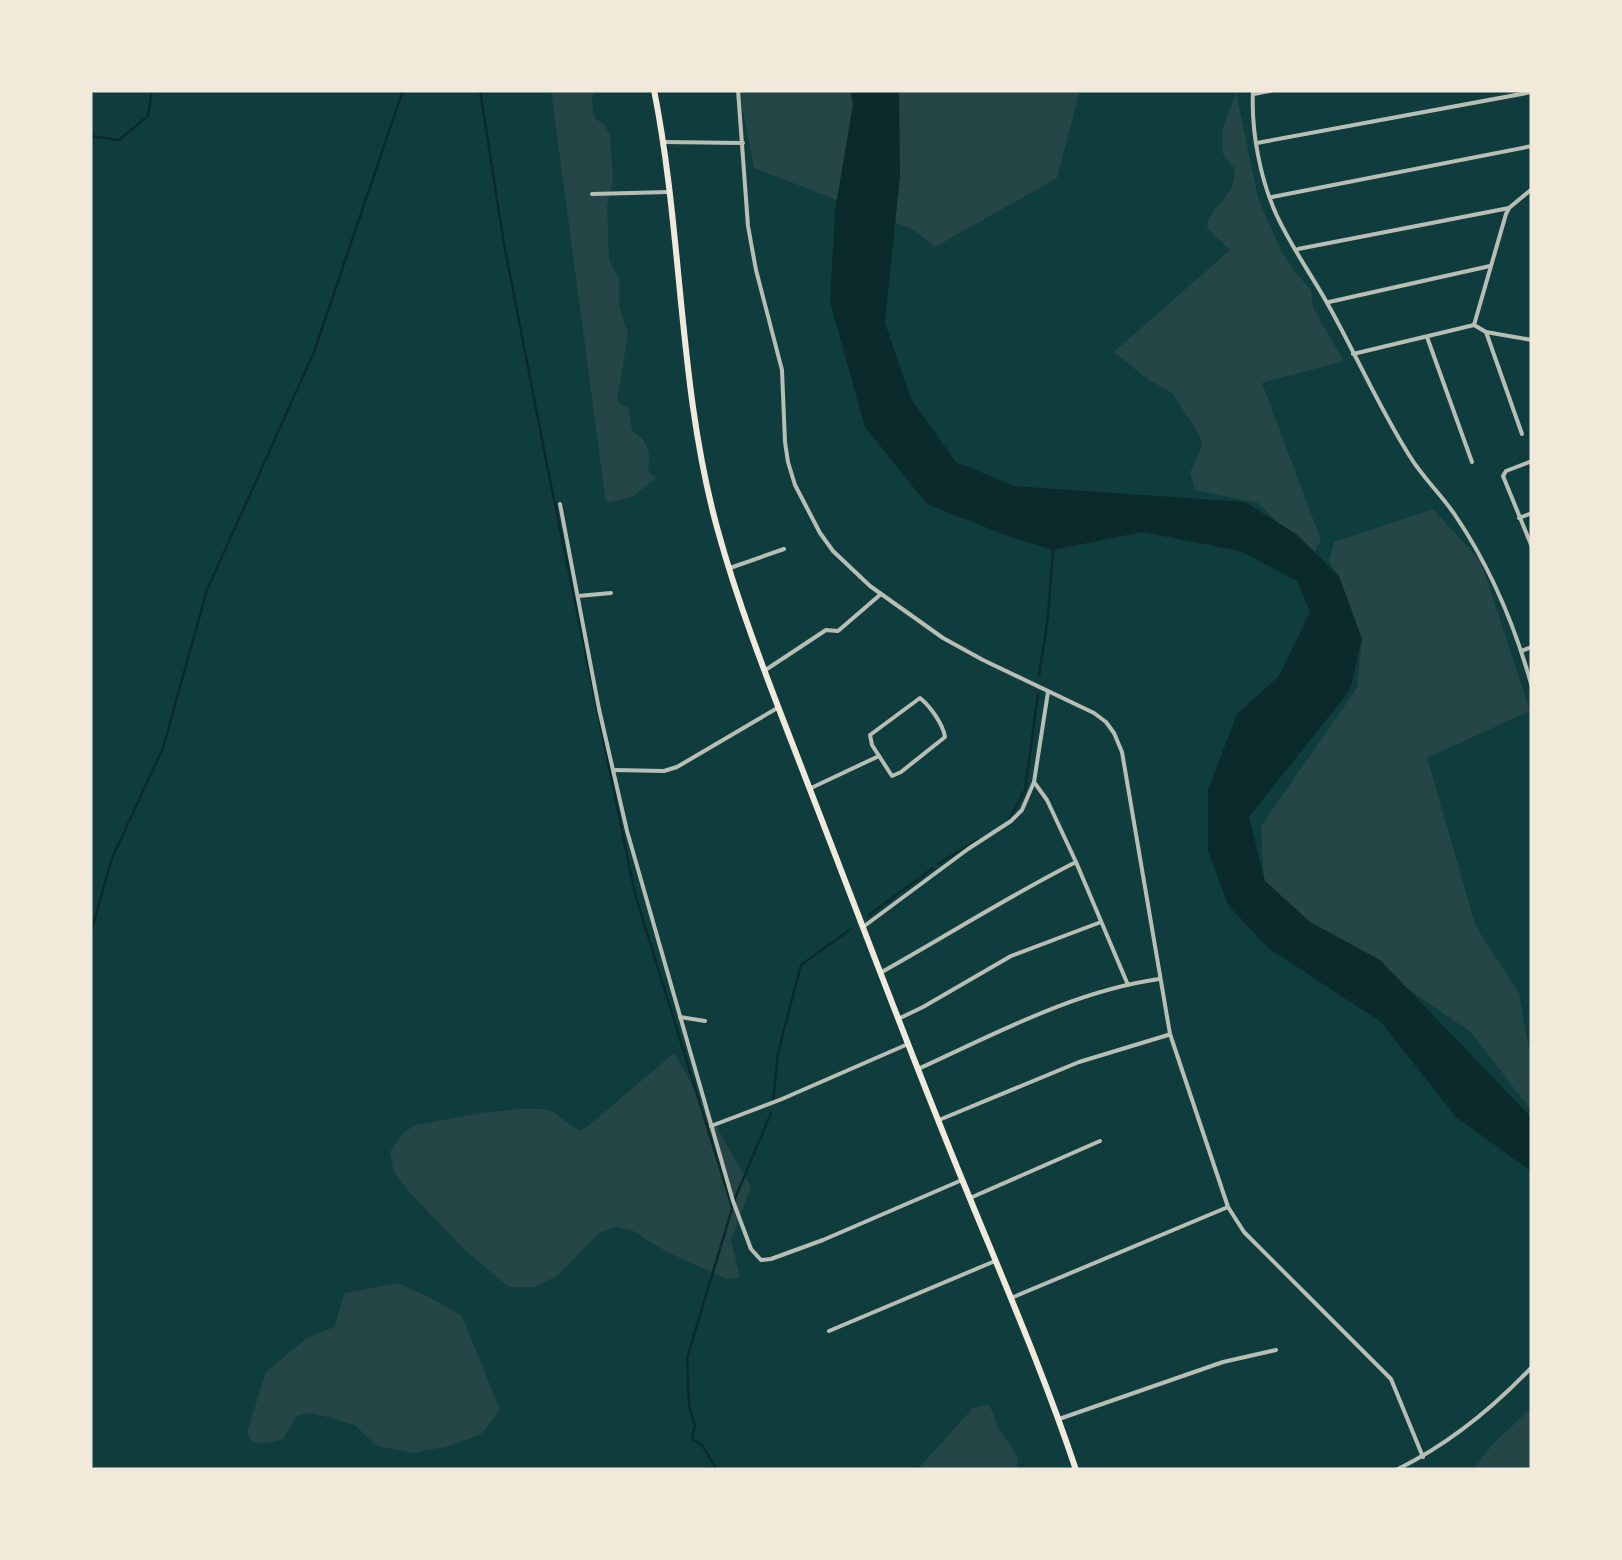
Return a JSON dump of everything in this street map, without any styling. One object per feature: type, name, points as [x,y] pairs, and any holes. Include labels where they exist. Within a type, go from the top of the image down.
[{"type":"main road","points":[[654,90],[664,142],[696,430],[718,531],[810,789],[1076,1470]]},
{"type":"street","points":[[738,90],[750,246],[782,370],[785,442],[795,484],[833,551],[881,594],[943,638],[1094,713],[1106,722],[1120,743],[1170,1034],[1228,1207],[1255,1243],[1391,1378],[1423,1457]]},
{"type":"street","points":[[1274,90],[1253,92],[1257,143],[1270,198],[1408,454],[1472,541],[1522,651],[1532,688]]},
{"type":"street","points":[[1257,143],[1532,92]]},
{"type":"street","points":[[664,142],[743,144]]},
{"type":"street","points":[[1270,198],[1532,146]]},
{"type":"street","points":[[1296,250],[1509,208],[1532,190]]},
{"type":"street","points":[[592,194],[669,192]]},
{"type":"street","points":[[1474,325],[1509,208]]},
{"type":"street","points":[[1327,302],[1490,266]]},
{"type":"street","points":[[1354,354],[1474,325],[1486,332],[1532,340]]},
{"type":"street","points":[[1486,332],[1522,434]]},
{"type":"street","points":[[1427,337],[1472,462]]},
{"type":"street","points":[[1532,460],[1503,474],[1532,547]]},
{"type":"street","points":[[560,504],[627,831],[732,1201],[751,1249],[758,1258],[766,1260],[836,1235],[962,1180]]},
{"type":"street","points":[[1519,518],[1532,513]]},
{"type":"street","points":[[730,568],[784,549]]},
{"type":"street","points":[[578,596],[611,593]]},
{"type":"street","points":[[765,670],[824,631],[838,631],[881,594]]},
{"type":"street","points":[[1522,651],[1532,647]]},
{"type":"street","points":[[864,927],[1022,810],[1034,782],[1048,692]]},
{"type":"street","points":[[917,699],[923,700],[944,731],[944,740],[894,776],[879,756],[870,741],[871,733],[917,699]]},
{"type":"street","points":[[612,770],[677,768],[779,707]]},
{"type":"street","points":[[810,789],[879,756]]},
{"type":"street","points":[[1034,782],[1047,800],[1076,862],[1128,985]]},
{"type":"street","points":[[880,972],[1076,862]]},
{"type":"street","points":[[898,1019],[1010,956],[1101,922]]},
{"type":"street","points":[[918,1068],[1056,1007],[1159,979]]},
{"type":"street","points":[[679,1017],[706,1021]]},
{"type":"street","points":[[939,1120],[1066,1066],[1170,1034]]},
{"type":"street","points":[[711,1126],[908,1044]]},
{"type":"street","points":[[970,1198],[1100,1141]]},
{"type":"street","points":[[1010,1298],[1228,1207]]},
{"type":"street","points":[[829,1330],[996,1260]]},
{"type":"street","points":[[1059,1420],[1223,1362],[1276,1350]]},
{"type":"street","points":[[1396,1470],[1423,1457],[1474,1421],[1532,1367]]},
{"type":"shaded area","points":[[551,90],[594,90],[594,118],[604,124],[610,135],[613,180],[607,206],[609,261],[619,277],[619,306],[628,333],[617,402],[628,407],[632,431],[645,443],[648,471],[656,478],[632,497],[606,503]]},
{"type":"shaded area","points":[[739,90],[1080,90],[1057,178],[935,247],[912,229],[754,168]]},
{"type":"shaded area","points":[[850,90],[899,90],[900,176],[885,323],[911,399],[956,462],[1014,486],[1245,502],[1296,534],[1339,576],[1362,639],[1350,690],[1249,817],[1265,881],[1310,922],[1380,960],[1532,1118],[1532,1172],[1455,1116],[1381,1022],[1268,948],[1228,905],[1208,851],[1208,790],[1237,714],[1279,676],[1310,612],[1297,581],[1240,551],[1142,532],[1053,550],[1008,536],[927,504],[865,427],[830,302],[835,211],[853,104]]},
{"type":"shaded area","points":[[1236,92],[1258,198],[1280,249],[1311,290],[1313,308],[1344,361],[1262,383],[1321,540],[1312,557],[1258,503],[1195,490],[1190,473],[1202,446],[1199,434],[1172,393],[1114,352],[1230,250],[1207,228],[1233,183],[1235,169],[1223,154],[1223,128]]},
{"type":"shaded area","points":[[1433,509],[1481,562],[1530,711],[1427,758],[1476,927],[1519,993],[1532,1049],[1532,1112],[1472,1033],[1310,922],[1264,881],[1261,826],[1357,688],[1362,639],[1329,561],[1334,542]]},
{"type":"shaded area","points":[[674,1053],[751,1187],[731,1240],[740,1278],[727,1279],[667,1252],[633,1231],[617,1227],[600,1232],[557,1276],[534,1287],[509,1287],[466,1251],[394,1172],[390,1152],[403,1133],[415,1125],[535,1109],[547,1110],[580,1131]]},
{"type":"shaded area","points":[[398,1283],[462,1316],[500,1410],[481,1434],[413,1453],[377,1446],[356,1426],[309,1413],[296,1416],[283,1439],[252,1442],[247,1432],[266,1372],[307,1338],[334,1327],[345,1293]]},
{"type":"shaded area","points":[[989,1404],[1000,1431],[1017,1455],[1017,1470],[917,1470],[973,1408]]},
{"type":"shaded area","points":[[1532,1407],[1532,1470],[1473,1470],[1492,1445]]},
{"type":"waterway","points":[[90,136],[119,140],[148,116],[152,90]]},
{"type":"waterway","points":[[90,936],[112,858],[163,748],[207,590],[314,352],[403,90]]},
{"type":"waterway","points":[[480,90],[504,244],[635,894],[732,1207]]},
{"type":"waterway","points":[[1039,676],[1053,550]]},
{"type":"waterway","points":[[1008,822],[1025,790],[1038,694]]},
{"type":"waterway","points":[[938,864],[978,840]]},
{"type":"waterway","points":[[869,915],[933,868]]},
{"type":"waterway","points":[[773,1101],[778,1053],[801,965],[851,929]]},
{"type":"waterway","points":[[734,1201],[771,1113]]},
{"type":"waterway","points":[[717,1470],[702,1445],[692,1439],[695,1426],[689,1405],[687,1358],[732,1209]]}]
